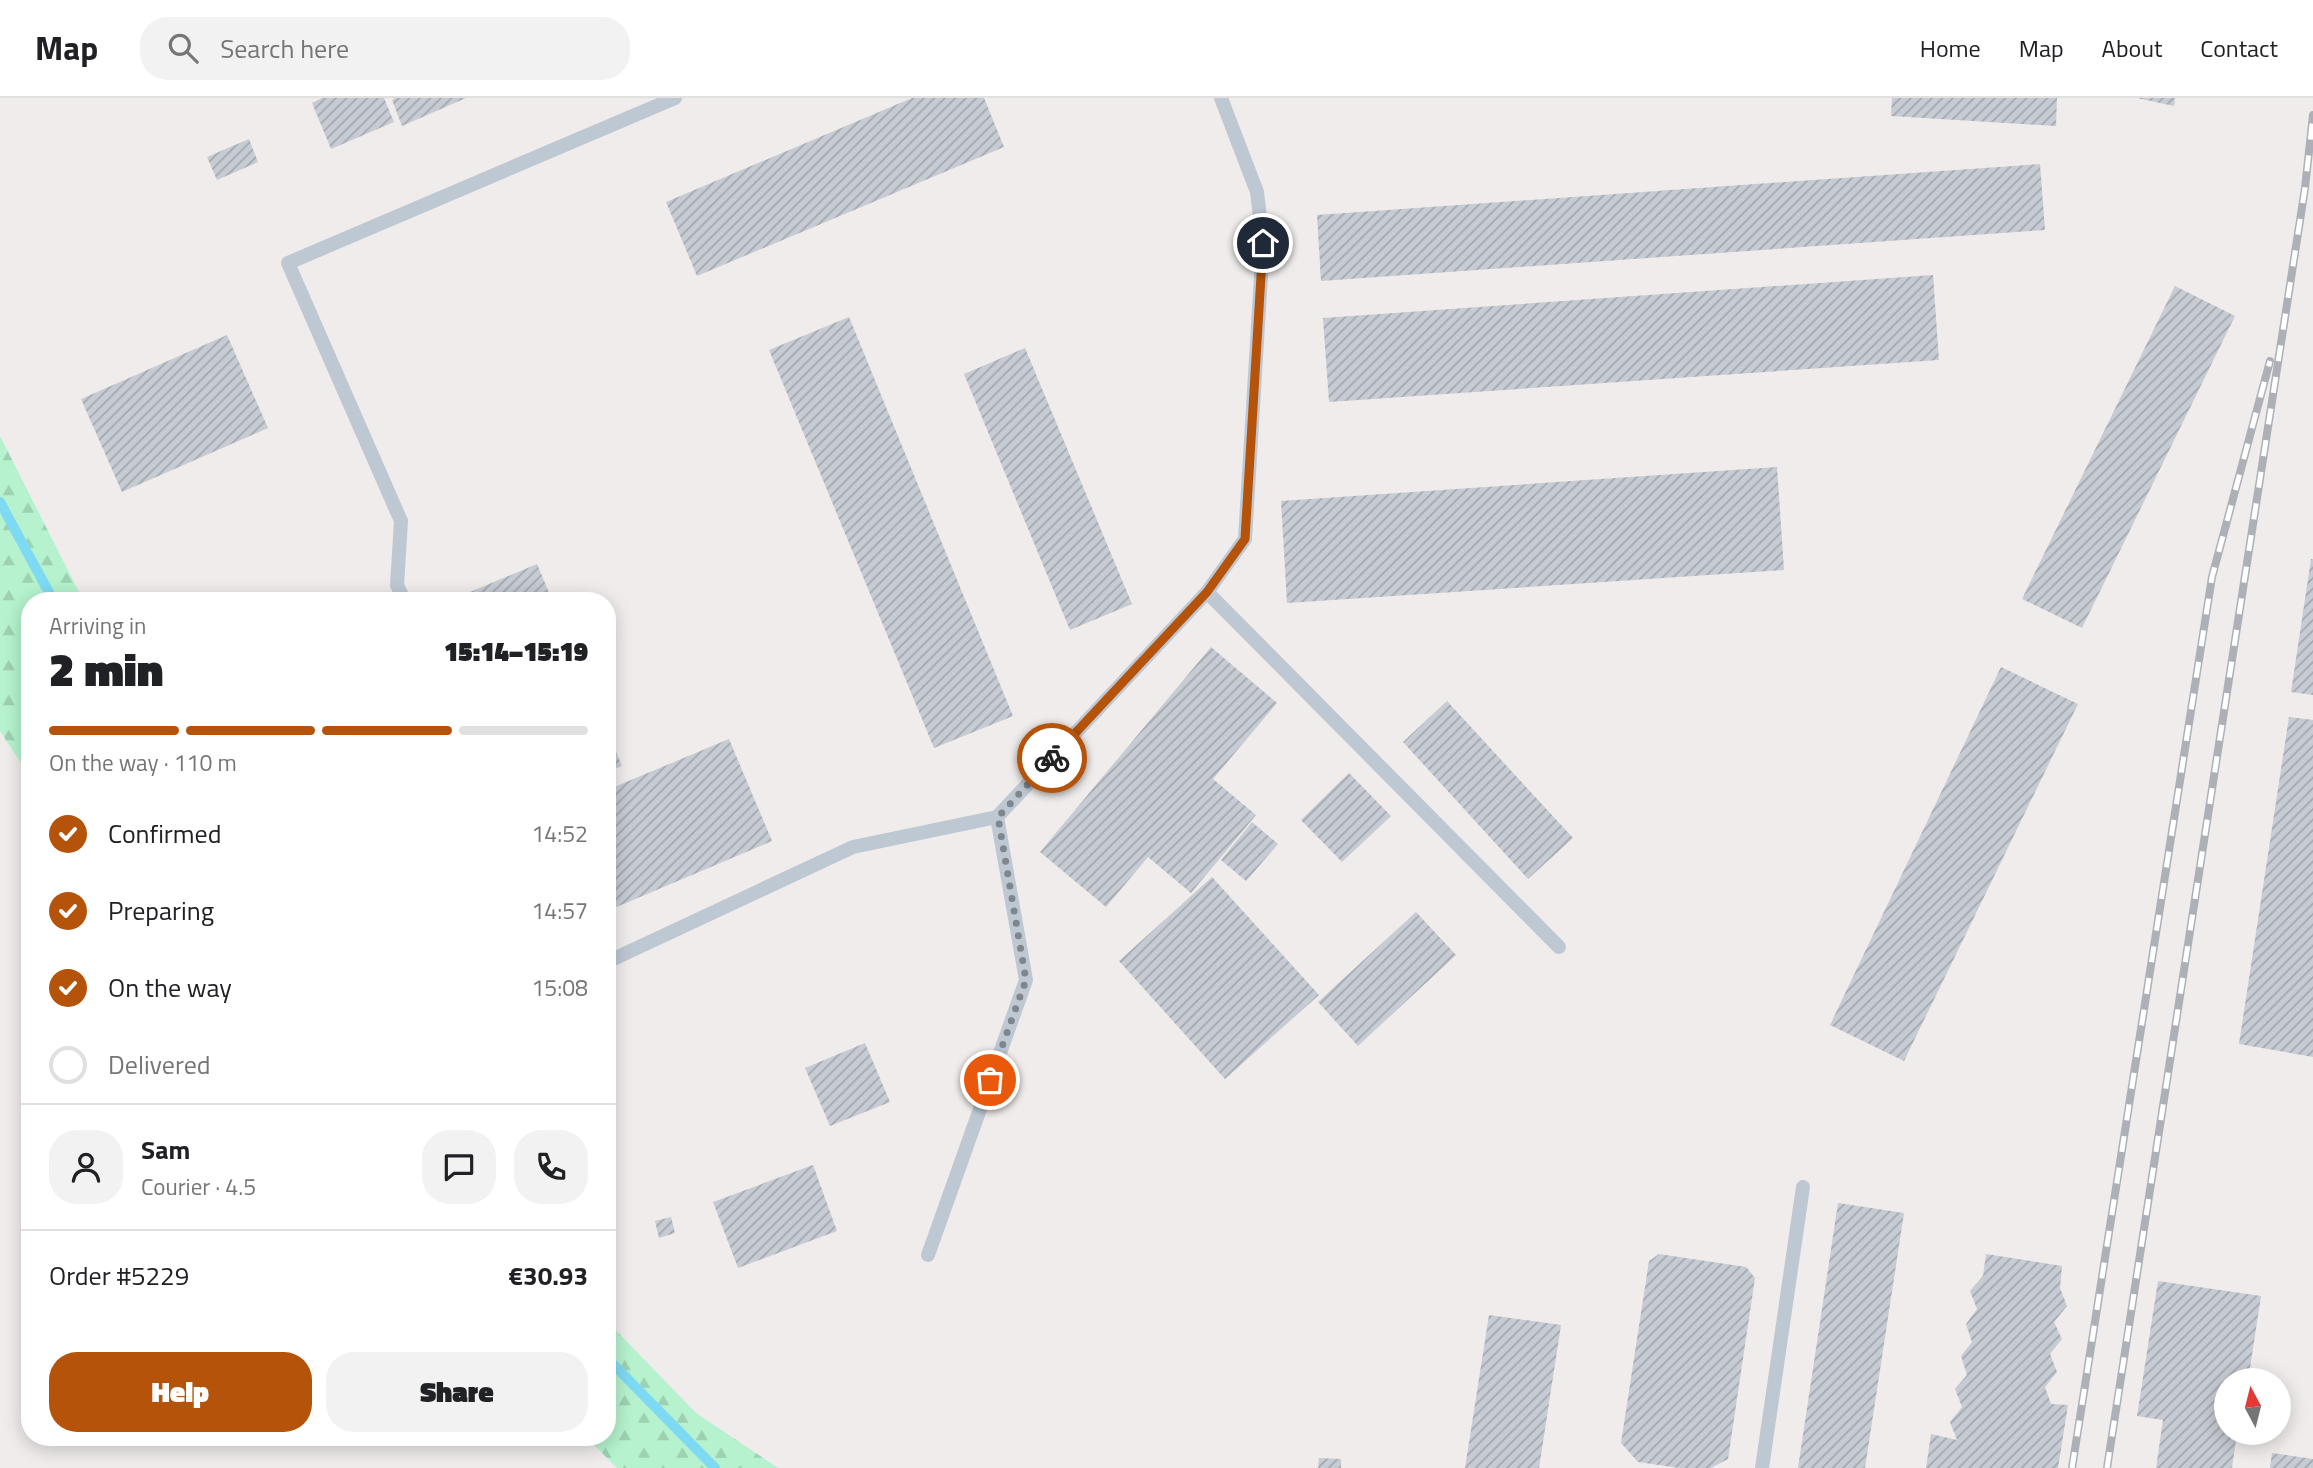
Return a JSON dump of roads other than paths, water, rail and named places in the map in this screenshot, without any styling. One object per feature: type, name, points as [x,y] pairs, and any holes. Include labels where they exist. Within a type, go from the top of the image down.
[{"type":"lane","points":[[400,592],[397,585],[401,521],[288,263],[675,98]]},
{"type":"lane","points":[[616,958],[853,847],[998,817],[1207,592],[1245,539],[1263,243],[1257,192],[1221,98]]},
{"type":"lane","points":[[1207,592],[1559,947]]},
{"type":"lane","points":[[928,1255],[1026,980],[998,817]]},
{"type":"lane","points":[[1762,1468],[1803,1187]]},
{"type":"waterway","points":[[0,502],[49,592]]},
{"type":"waterway","points":[[616,1367],[715,1468]]},
{"type":"railway","points":[[2107,1468],[2305,188],[2313,115]]},
{"type":"railway","points":[[2072,1468],[2212,577],[2270,361]]}]
